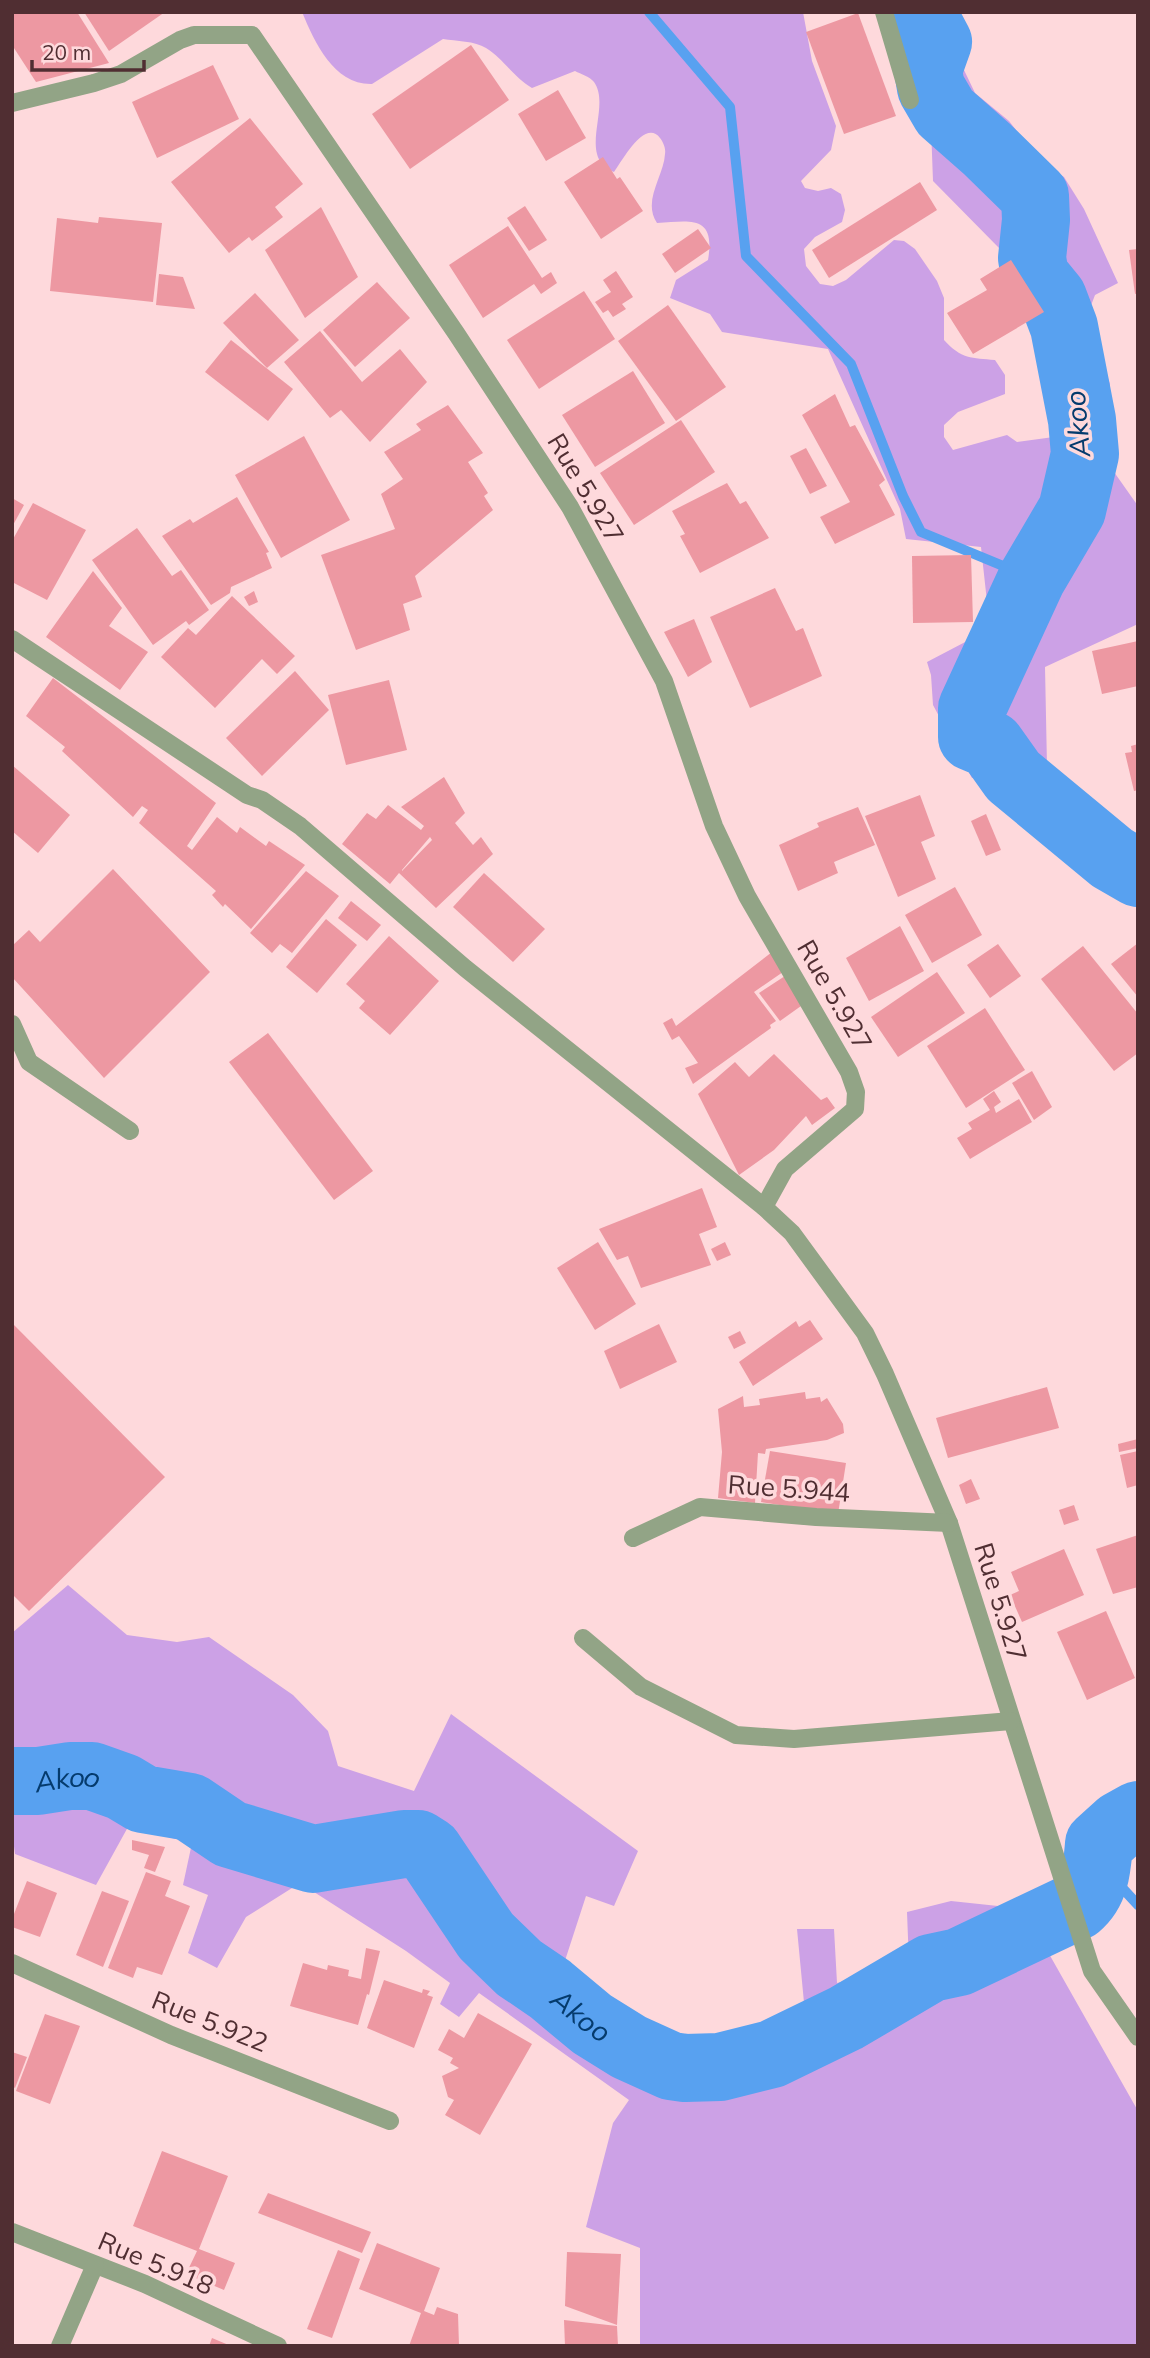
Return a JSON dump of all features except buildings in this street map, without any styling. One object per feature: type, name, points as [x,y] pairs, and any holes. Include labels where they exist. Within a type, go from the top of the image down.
[{"type":"street","points":[[884,12],[910,100]]},
{"type":"street","name":"Rue 5.927","points":[[12,103],[112,77],[194,35],[252,36],[440,310],[570,506],[664,681],[714,826],[742,884],[849,1072],[856,1092],[855,1109],[785,1170],[764,1207]]},
{"type":"street","name":"Rue 5.927","points":[[12,639],[247,795],[262,800],[300,826],[465,968],[764,1207],[792,1233],[865,1334],[949,1523],[1092,1971],[1138,2037]]},
{"type":"street","points":[[12,1024],[29,1062],[130,1131]]},
{"type":"street","name":"Rue 5.944","points":[[633,1538],[700,1507],[816,1517],[949,1523]]},
{"type":"street","points":[[583,1638],[641,1687],[736,1735],[794,1739],[1011,1721]]},
{"type":"street","name":"Rue 5.922","points":[[12,1963],[171,2035],[390,2121]]},
{"type":"street","name":"Rue 5.918","points":[[12,2232],[145,2284],[278,2346]]},
{"type":"street","points":[[60,2346],[95,2265]]},
{"type":"shaded area","points":[[302,12],[803,12],[812,61],[836,126],[831,150],[801,181],[805,188],[818,191],[831,188],[841,194],[845,210],[842,222],[815,237],[804,249],[806,266],[820,284],[833,286],[846,280],[894,240],[904,241],[915,249],[937,281],[944,298],[944,340],[962,354],[995,360],[1005,375],[1005,394],[958,412],[944,425],[944,437],[953,450],[1007,435],[1017,442],[1061,436],[1061,399],[1046,304],[1020,263],[1001,250],[933,181],[931,127],[926,100],[896,12],[940,12],[942,24],[975,93],[1009,121],[1042,163],[1064,177],[1084,209],[1118,283],[1095,295],[1087,316],[1110,384],[1106,452],[1114,472],[1138,506],[1138,624],[1045,667],[1047,766],[972,778],[933,705],[931,675],[927,662],[990,629],[981,547],[906,539],[900,509],[828,349],[722,332],[710,314],[670,298],[676,280],[708,260],[709,245],[708,235],[698,224],[680,221],[657,223],[653,215],[653,197],[665,154],[660,138],[654,133],[641,137],[614,172],[603,165],[597,155],[598,92],[594,82],[588,77],[575,71],[532,88],[482,46],[443,39],[372,84],[359,82],[347,78],[328,60]]},
{"type":"shaded area","points":[[68,1585],[127,1635],[177,1642],[209,1637],[293,1695],[328,1731],[338,1766],[414,1791],[451,1714],[638,1851],[614,1906],[586,1896],[559,1979],[642,2016],[647,2048],[728,2050],[805,2013],[797,1929],[834,1929],[837,1983],[909,1964],[907,1912],[951,1901],[998,1906],[1021,1914],[1044,1945],[1138,2111],[1138,2346],[640,2346],[640,2248],[586,2227],[613,2123],[629,2100],[479,1993],[459,2017],[440,2004],[450,1983],[406,1951],[300,1883],[246,1917],[217,1968],[188,1953],[208,1895],[183,1885],[192,1843],[128,1827],[96,1885],[15,1854],[12,1831],[12,1633]]},
{"type":"waterway","points":[[649,12],[730,107],[746,256],[851,364],[903,496],[921,532],[1032,578]]},
{"type":"waterway","name":"Akoo","points":[[922,12],[938,42],[928,70],[931,88],[945,112],[1035,196],[1036,220],[1032,258],[1035,276],[1053,298],[1064,327],[1082,420],[1085,454],[1072,510],[1032,578],[972,708],[972,737],[991,745],[1013,776],[1112,858],[1138,873]]},
{"type":"waterway","name":"Akoo","points":[[12,1781],[92,1776],[123,1787],[143,1799],[190,1807],[230,1834],[313,1859],[418,1844],[429,1851],[486,1936],[519,1968],[550,1989],[592,2024],[629,2047],[671,2066],[685,2068],[720,2067],[772,2054],[846,2018],[931,1968],[959,1962],[1077,1906],[1092,1885],[1099,1844],[1120,1825],[1138,1815]]},
{"type":"waterway","points":[[1097,1873],[1103,1871],[1113,1878],[1138,1905]]}]
